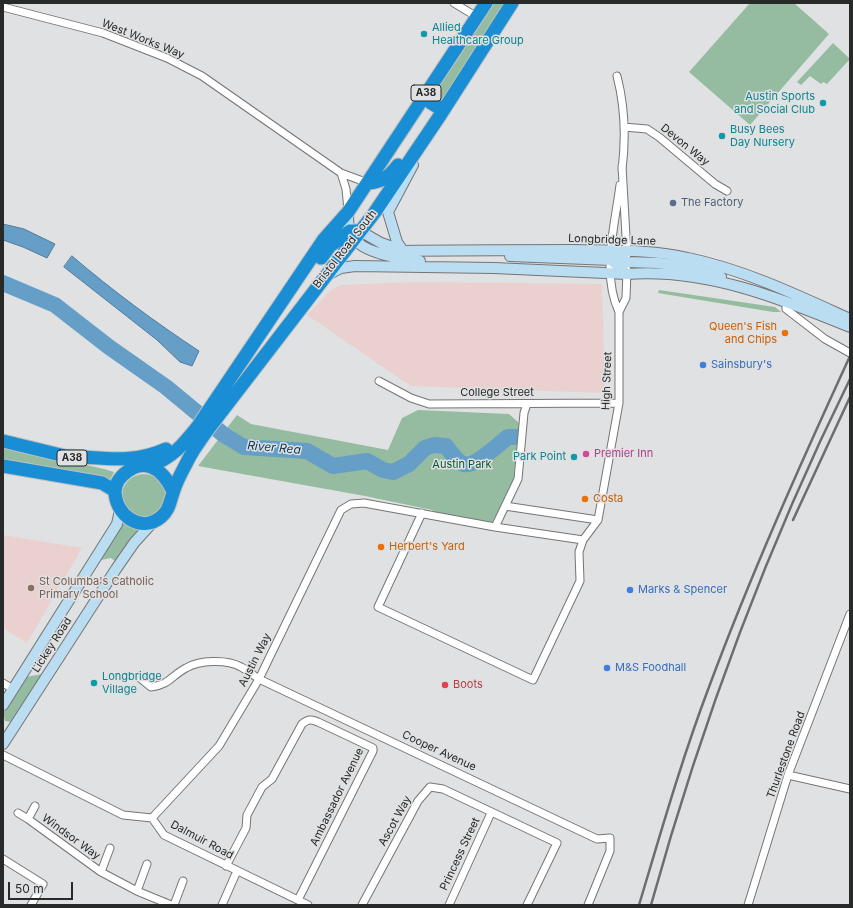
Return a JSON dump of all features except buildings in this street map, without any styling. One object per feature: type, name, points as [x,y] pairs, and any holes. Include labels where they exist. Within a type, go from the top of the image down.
[{"type":"highway","name":"Bristol Road South","points":[[221,403],[276,310],[324,239],[348,212],[368,183],[486,3]]},
{"type":"highway","name":"Bristol Road South","points":[[150,466],[168,458],[179,450],[199,430],[324,276],[354,233],[418,148],[512,3]]},
{"type":"highway","points":[[425,95],[431,103],[439,108],[446,106]]},
{"type":"highway","points":[[368,183],[379,182],[390,175],[416,139],[429,132]]},
{"type":"highway","points":[[276,310],[290,298],[330,246],[354,233]]},
{"type":"highway","name":"Bristol Road South","points":[[173,491],[189,458],[199,430]]},
{"type":"highway","points":[[66,456],[133,460],[152,456],[171,447],[199,430]]},
{"type":"highway","name":"A38","points":[[3,440],[101,465],[129,470]]},
{"type":"highway","name":"A38","points":[[3,466],[102,483],[115,491]]},
{"type":"highway","points":[[150,466],[165,477],[173,491],[168,510],[161,518],[153,522],[138,524],[128,519],[120,510],[115,491],[118,483],[129,470],[150,466]]},
{"type":"street","points":[[454,3],[477,17]]},
{"type":"street","name":"West Works Way","points":[[3,7],[103,33],[168,58],[202,76],[341,173],[368,183]]},
{"type":"street","points":[[617,76],[623,105],[624,127],[622,166],[611,255],[628,274]]},
{"type":"street","name":"Devon Way","points":[[624,127],[647,129],[659,137],[715,184],[727,191]]},
{"type":"street","points":[[403,251],[397,242],[388,212],[415,161],[418,148]]},
{"type":"street","points":[[622,166],[627,251]]},
{"type":"street","points":[[341,173],[346,189],[348,212],[354,233]]},
{"type":"street","name":"Longbridge Lane","points":[[354,233],[403,251],[433,250],[611,255],[627,251],[656,253],[714,264],[774,286],[850,319]]},
{"type":"street","name":"Longbridge Lane","points":[[354,233],[372,250],[399,259],[494,268]]},
{"type":"street","name":"High Street","points":[[422,513],[378,607],[533,680],[580,581],[579,552],[583,540],[598,520],[619,403],[619,312],[626,298],[628,274],[626,262],[627,251]]},
{"type":"street","points":[[611,255],[626,262]]},
{"type":"street","name":"High Street","points":[[611,255],[613,300],[619,312]]},
{"type":"street","name":"Longbridge Lane","points":[[626,262],[658,263],[682,266],[752,286],[774,297]]},
{"type":"street","name":"Longbridge Lane","points":[[324,276],[341,268],[355,266],[494,268],[628,274],[648,272],[678,275],[752,290],[786,301],[850,327]]},
{"type":"street","points":[[786,301],[786,309],[825,339],[848,352]]},
{"type":"street","name":"College Street","points":[[379,381],[411,398],[429,404],[619,403]]},
{"type":"street","points":[[494,527],[518,479],[524,413],[527,404]]},
{"type":"street","name":"Austin Way","points":[[152,818],[219,746],[259,679],[341,510],[351,504],[364,503],[422,513]]},
{"type":"street","points":[[505,506],[598,520]]},
{"type":"street","name":"Lickey Road","points":[[3,705],[117,524],[120,510]]},
{"type":"street","points":[[422,513],[494,527],[583,540]]},
{"type":"street","name":"Lickey Road","points":[[3,744],[116,569],[134,543],[153,522]]},
{"type":"street","name":"Thurlestone Road","points":[[748,905],[788,775],[850,614]]},
{"type":"street","name":"Cooper Avenue","points":[[140,678],[151,687],[162,686],[186,668],[206,662],[224,662],[240,666],[259,679],[597,839],[610,838],[610,851],[588,905]]},
{"type":"street","points":[[3,683],[13,689]]},
{"type":"street","name":"Ambassador Avenue","points":[[226,866],[246,828],[247,815],[262,787],[272,779],[302,724],[306,720],[318,722],[373,748],[373,751],[298,900]]},
{"type":"street","points":[[3,755],[123,815],[152,818]]},
{"type":"street","points":[[788,775],[850,790]]},
{"type":"street","name":"Ascot Way","points":[[362,905],[418,801],[430,787],[443,789],[557,844],[527,905]]},
{"type":"street","name":"Windsor Way","points":[[28,819],[35,806]]},
{"type":"street","name":"Windsor Way","points":[[18,813],[101,872],[137,891],[173,905],[184,881]]},
{"type":"street","name":"Princess Street","points":[[449,905],[491,813]]},
{"type":"street","name":"Dalmuir Road","points":[[152,818],[164,835],[308,905]]},
{"type":"street","name":"Windsor Way","points":[[101,872],[110,848]]},
{"type":"street","points":[[3,859],[43,884],[31,905]]},
{"type":"street","points":[[137,891],[147,864]]},
{"type":"street","points":[[222,905],[237,871]]},
{"type":"shaded area","points":[[416,282],[602,284],[605,393],[411,386],[307,315],[331,290],[341,285]]},
{"type":"shaded area","name":"St Columba's Catholic Primary School","points":[[3,535],[82,548],[27,643],[3,628]]},
{"type":"green space","points":[[492,3],[508,3],[443,102],[438,103],[432,96]]},
{"type":"green space","points":[[750,3],[794,3],[829,34],[750,125],[689,72]]},
{"type":"green space","points":[[833,43],[850,59],[827,84],[823,82],[821,84],[810,76],[801,85],[797,82]]},
{"type":"green space","points":[[659,290],[775,307],[781,312],[773,312],[658,293]]},
{"type":"green space","name":"Austin Park","points":[[418,410],[509,414],[519,423],[513,485],[491,524],[440,514],[432,510],[365,496],[198,466],[237,415],[251,424],[388,450],[402,418]]},
{"type":"green space","points":[[3,446],[114,472],[110,480],[3,460]]},
{"type":"green space","points":[[140,474],[148,474],[153,475],[160,480],[165,487],[165,505],[160,512],[153,517],[140,518],[132,515],[125,508],[122,500],[122,492],[125,484],[132,477]]},
{"type":"green space","points":[[125,523],[137,528],[137,533],[115,561],[111,558],[101,560],[121,525]]},
{"type":"green space","points":[[42,674],[10,722],[5,721],[3,713],[26,677]]},
{"type":"water","points":[[3,224],[24,229],[55,244],[47,258],[3,240]]},
{"type":"water","points":[[72,256],[134,306],[199,351],[192,366],[180,362],[157,340],[64,267]]},
{"type":"waterway","name":"River Rea","points":[[3,283],[55,305],[109,347],[166,387],[224,435],[244,447],[307,451],[333,466],[367,461],[383,470],[393,472],[409,464],[425,448],[434,445],[446,446],[461,463],[468,464],[480,459],[508,437],[517,437]]},
{"type":"railway","points":[[639,905],[672,795],[699,714],[725,645],[776,520],[850,356]]},
{"type":"railway","points":[[651,905],[692,770],[738,638],[791,507],[850,379]]},
{"type":"railway","points":[[793,520],[850,397]]},
{"type":"place","name":"Allied Healthcare Group","points":[[424,34]]},
{"type":"place","name":"Austin Sports and Social Club","points":[[823,103]]},
{"type":"place","name":"Busy Bees Day Nursery","points":[[722,136]]},
{"type":"place","name":"The Factory","points":[[673,203]]},
{"type":"place","name":"Queen's Fish and Chips","points":[[785,333]]},
{"type":"place","name":"Sainsbury's","points":[[703,365]]},
{"type":"place","name":"Premier Inn","points":[[586,454]]},
{"type":"place","name":"Park Point","points":[[574,457]]},
{"type":"place","name":"Costa","points":[[585,499]]},
{"type":"place","name":"Herbert's Yard","points":[[381,547]]},
{"type":"place","name":"St Columba's Catholic Primary School","points":[[31,588]]},
{"type":"place","name":"Marks & Spencer","points":[[630,590]]},
{"type":"place","name":"M&S Foodhall","points":[[607,668]]},
{"type":"place","name":"Longbridge Village","points":[[94,683]]},
{"type":"place","name":"Boots","points":[[445,685]]}]
